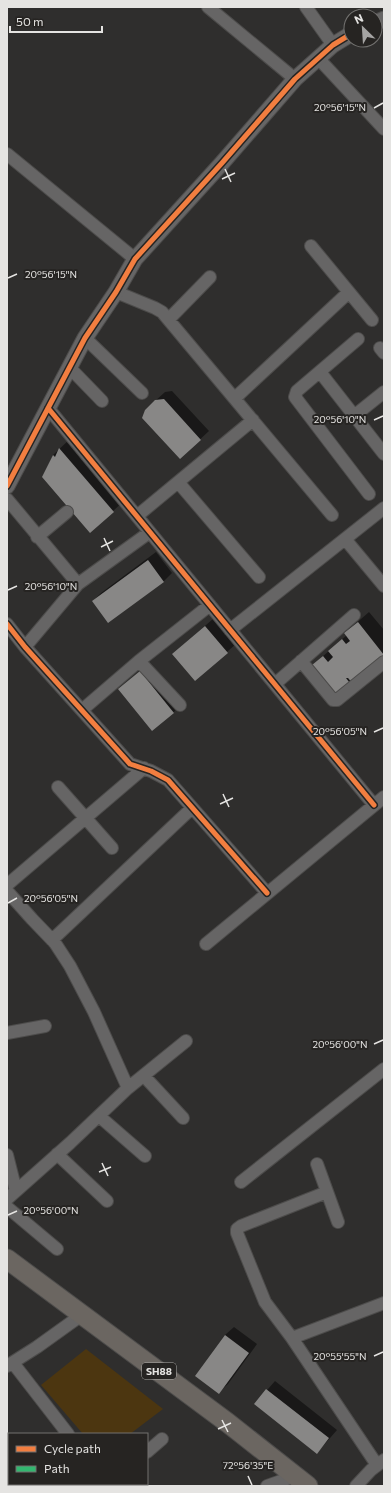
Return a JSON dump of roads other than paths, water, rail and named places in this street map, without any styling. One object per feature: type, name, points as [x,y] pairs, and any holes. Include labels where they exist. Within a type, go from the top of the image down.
[{"type":"main road","name":"SH88","points":[[7,1259],[228,1423],[302,1481]]},
{"type":"street","points":[[208,7],[295,79]]},
{"type":"street","points":[[306,7],[333,45]]},
{"type":"street","points":[[7,486],[85,338],[116,292],[135,258],[232,152],[295,79],[333,45],[343,39]]},
{"type":"street","points":[[318,58],[384,129]]},
{"type":"street","points":[[7,154],[135,258]]},
{"type":"street","points":[[311,246],[372,320]]},
{"type":"street","points":[[169,319],[210,277]]},
{"type":"street","points":[[116,292],[155,308],[169,319],[332,514]]},
{"type":"street","points":[[235,398],[349,292]]},
{"type":"street","points":[[85,338],[142,393]]},
{"type":"street","points":[[358,339],[297,392],[295,397],[369,494]]},
{"type":"street","points":[[70,368],[102,401]]},
{"type":"street","points":[[320,372],[384,454]]},
{"type":"street","points":[[354,416],[384,392]]},
{"type":"street","points":[[48,408],[374,805]]},
{"type":"street","points":[[137,516],[253,420]]},
{"type":"street","points":[[178,482],[258,577]]},
{"type":"street","points":[[7,499],[78,584]]},
{"type":"street","points":[[230,630],[384,508]]},
{"type":"street","points":[[37,536],[67,512]]},
{"type":"street","points":[[25,647],[78,584],[150,532]]},
{"type":"street","points":[[346,539],[384,586]]},
{"type":"street","points":[[82,710],[139,661],[210,605]]},
{"type":"street","points":[[275,684],[354,615]]},
{"type":"street","points":[[7,624],[25,647],[130,764],[136,767],[144,768],[168,780],[267,893]]},
{"type":"street","points":[[139,661],[180,705]]},
{"type":"street","points":[[302,661],[333,700],[337,700],[384,662]]},
{"type":"street","points":[[7,885],[144,768]]},
{"type":"street","points":[[58,787],[112,848]]},
{"type":"street","points":[[206,944],[384,797]]},
{"type":"street","points":[[52,940],[192,808]]},
{"type":"street","points":[[7,891],[52,940],[70,966],[94,1012],[128,1088]]},
{"type":"street","points":[[7,1033],[45,1026]]},
{"type":"street","points":[[7,1199],[100,1116],[128,1088],[186,1041]]},
{"type":"street","points":[[241,1182],[384,1069]]},
{"type":"street","points":[[144,1076],[183,1118]]},
{"type":"street","points":[[100,1116],[145,1156]]},
{"type":"street","points":[[57,1154],[107,1201]]},
{"type":"street","points":[[7,1155],[16,1190]]},
{"type":"street","points":[[316,1164],[338,1222]]},
{"type":"street","points":[[327,1192],[241,1226],[237,1229],[237,1233],[265,1302],[380,1462],[356,1486]]},
{"type":"street","points":[[7,1207],[57,1249]]},
{"type":"street","points":[[292,1338],[384,1303]]},
{"type":"street","points":[[67,1433],[10,1364],[83,1314]]},
{"type":"street","points":[[148,1451],[162,1439]]},
{"type":"street","points":[[268,1486],[302,1481]]}]
